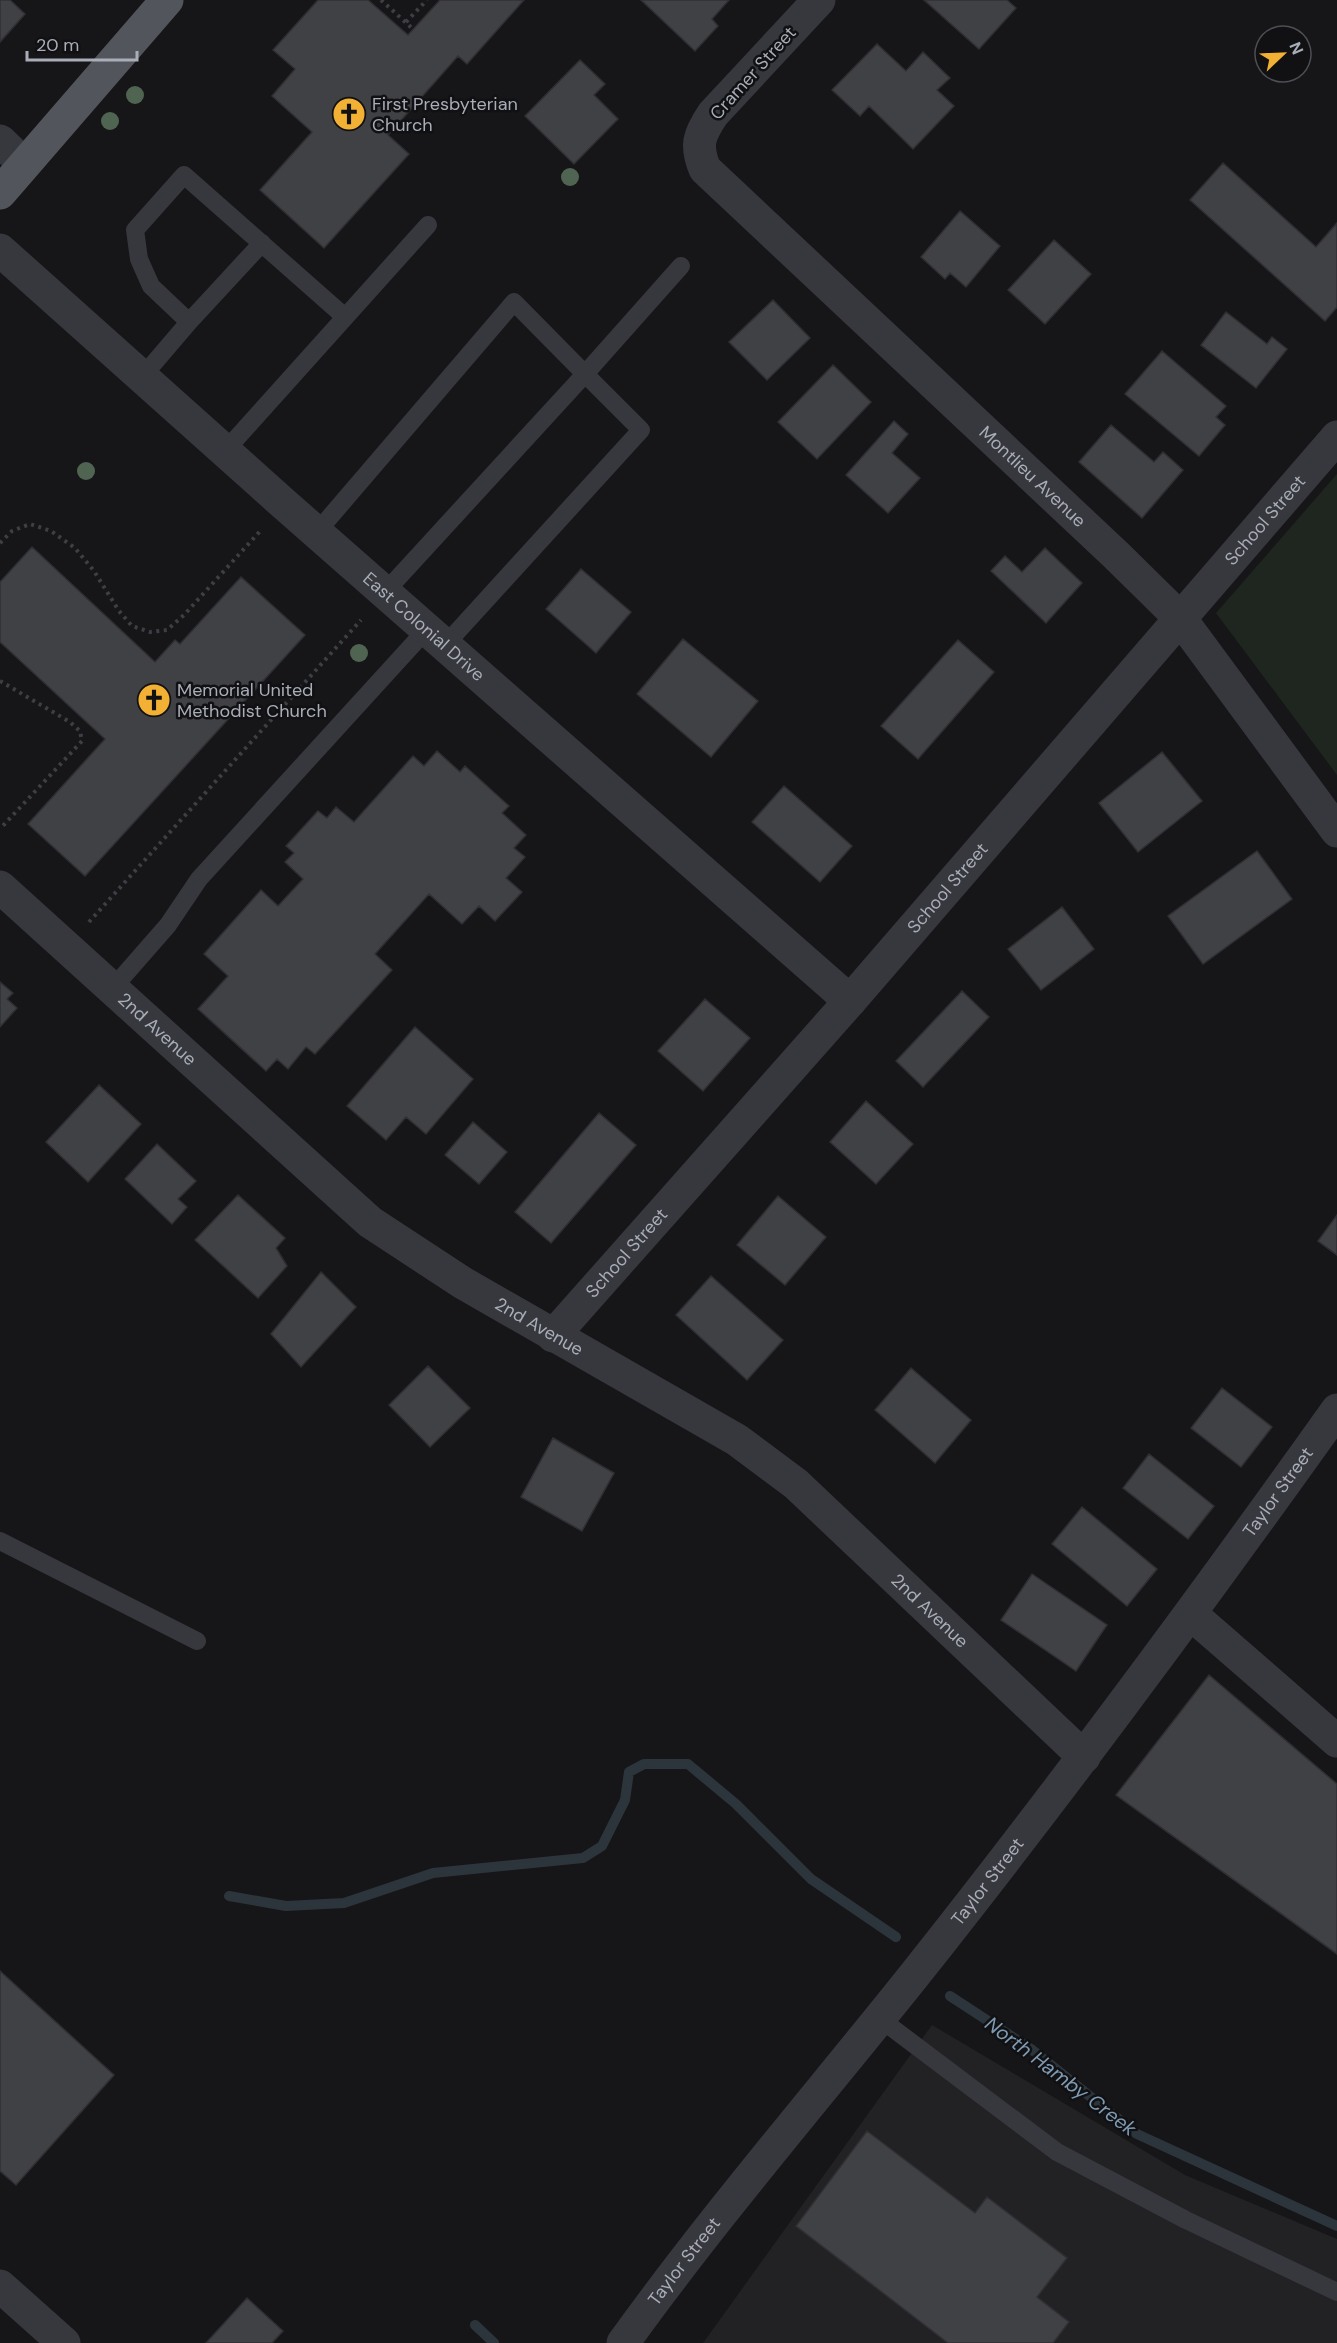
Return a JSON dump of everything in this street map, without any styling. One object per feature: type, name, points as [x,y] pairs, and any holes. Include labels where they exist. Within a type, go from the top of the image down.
[{"type":"main road","points":[[0,192],[167,0]]},
{"type":"street","name":"Cramer Street","points":[[698,152],[702,132],[713,114],[819,0]]},
{"type":"street","points":[[0,141],[24,164]]},
{"type":"street","name":"Montlieu Avenue","points":[[698,152],[705,169],[714,179],[1180,618],[1337,831]]},
{"type":"street","name":"East Colonial Drive","points":[[0,250],[284,504],[850,1001]]},
{"type":"street","name":"School Street","points":[[553,1336],[850,1001],[1337,437]]},
{"type":"street","name":"2nd Avenue","points":[[0,887],[370,1222],[463,1283],[737,1440],[796,1484],[1084,1757]]},
{"type":"street","name":"Taylor Street","points":[[623,2343],[656,2298],[1084,1757],[1191,1614],[1337,1410]]},
{"type":"street","points":[[1191,1614],[1337,1741]]},
{"type":"street","points":[[0,2286],[64,2343]]},
{"type":"lane","points":[[189,322],[151,286],[139,259],[135,230],[184,175],[345,317]]},
{"type":"lane","points":[[225,451],[429,225]]},
{"type":"lane","points":[[142,377],[262,243]]},
{"type":"lane","points":[[386,592],[681,266]]},
{"type":"lane","points":[[112,989],[168,925],[199,879],[641,430],[513,302],[317,532]]},
{"type":"lane","points":[[0,1542],[197,1641]]},
{"type":"lane","points":[[879,2018],[1057,2152],[1186,2220],[1337,2292]]},
{"type":"path","points":[[381,0],[413,29]]},
{"type":"path","points":[[406,22],[427,0]]},
{"type":"path","points":[[0,543],[12,531],[30,524],[51,531],[75,548],[132,626],[150,632],[167,630],[208,590],[284,504]]},
{"type":"path","points":[[66,947],[386,592]]},
{"type":"path","points":[[0,681],[70,722],[80,732],[82,741],[0,829]]},
{"type":"shaded area","points":[[1337,474],[1337,775],[1216,613]]},
{"type":"shaded area","points":[[932,2025],[1185,2175],[1337,2239],[1337,2343],[703,2343]]},
{"type":"building","points":[[0,0],[10,0],[25,14],[0,42]]},
{"type":"building","name":"First Presbyterian Church","points":[[318,0],[368,0],[408,35],[440,0],[524,0],[467,64],[458,56],[388,135],[409,154],[324,248],[260,190],[312,132],[272,96],[295,69],[273,50]]},
{"type":"building","points":[[641,0],[729,0],[712,19],[718,26],[695,51]]},
{"type":"building","points":[[924,0],[1007,0],[1016,8],[979,49]]},
{"type":"building","points":[[877,44],[906,71],[923,52],[950,78],[937,90],[954,106],[913,149],[869,106],[860,116],[832,90]]},
{"type":"building","points":[[580,60],[605,84],[594,95],[618,119],[574,164],[525,116]]},
{"type":"building","points":[[1223,163],[1316,247],[1337,223],[1337,307],[1325,321],[1190,200]]},
{"type":"building","points":[[960,211],[1000,246],[966,287],[950,273],[945,279],[921,257]]},
{"type":"building","points":[[1054,240],[1091,274],[1045,324],[1008,290]]},
{"type":"building","points":[[773,300],[810,338],[767,380],[729,342]]},
{"type":"building","points":[[1226,312],[1267,344],[1272,337],[1287,349],[1256,388],[1201,345]]},
{"type":"building","points":[[1162,351],[1226,406],[1216,417],[1225,425],[1199,456],[1125,394]]},
{"type":"building","points":[[833,365],[871,402],[817,459],[778,422]]},
{"type":"building","points":[[894,421],[908,434],[892,453],[920,478],[888,513],[846,475]]},
{"type":"building","points":[[1111,425],[1154,462],[1163,452],[1183,470],[1142,518],[1079,462]]},
{"type":"building","name":"Memorial United Methodist Church","points":[[32,547],[155,662],[175,640],[180,644],[241,577],[305,635],[85,876],[28,824],[105,739],[0,642],[0,582]]},
{"type":"building","points":[[1045,548],[1082,583],[1046,623],[991,571],[1005,556],[1022,572]]},
{"type":"building","points":[[581,569],[631,612],[596,653],[546,609]]},
{"type":"building","points":[[683,639],[758,701],[711,757],[637,694]]},
{"type":"building","points":[[958,640],[994,672],[918,759],[881,726]]},
{"type":"building","points":[[437,751],[460,772],[465,766],[509,806],[502,813],[526,835],[514,848],[525,857],[506,878],[522,892],[495,921],[479,906],[462,924],[429,894],[375,954],[392,970],[315,1054],[306,1047],[288,1069],[277,1059],[266,1071],[198,1009],[228,976],[204,954],[261,890],[278,906],[303,879],[285,862],[294,853],[286,846],[318,811],[327,818],[336,807],[354,822],[413,756],[424,766]]},
{"type":"building","points":[[1162,752],[1202,801],[1138,852],[1099,803]]},
{"type":"building","points":[[784,786],[852,846],[820,882],[752,822]]},
{"type":"building","points":[[1257,851],[1292,899],[1203,964],[1168,916]]},
{"type":"building","points":[[1062,907],[1094,949],[1041,990],[1008,949]]},
{"type":"building","points":[[0,982],[13,993],[7,999],[17,1008],[0,1027]]},
{"type":"building","points":[[962,991],[989,1017],[923,1087],[896,1061]]},
{"type":"building","points":[[705,999],[750,1038],[703,1091],[658,1051]]},
{"type":"building","points":[[415,1027],[473,1079],[426,1134],[406,1117],[386,1140],[347,1106]]},
{"type":"building","points":[[99,1085],[141,1124],[88,1182],[46,1142]]},
{"type":"building","points":[[866,1101],[913,1144],[876,1184],[830,1142]]},
{"type":"building","points":[[599,1113],[636,1145],[551,1243],[515,1212]]},
{"type":"building","points":[[473,1122],[507,1152],[479,1184],[445,1155]]},
{"type":"building","points":[[157,1144],[196,1181],[178,1199],[187,1207],[172,1224],[125,1179]]},
{"type":"building","points":[[238,1195],[285,1238],[276,1248],[287,1266],[258,1298],[195,1240]]},
{"type":"building","points":[[778,1196],[826,1237],[785,1285],[737,1245]]},
{"type":"building","points":[[1337,1215],[1337,1255],[1318,1241]]},
{"type":"building","points":[[321,1272],[356,1307],[301,1367],[271,1334]]},
{"type":"building","points":[[711,1276],[783,1340],[747,1380],[676,1315]]},
{"type":"building","points":[[428,1366],[470,1408],[430,1447],[389,1405]]},
{"type":"building","points":[[911,1368],[971,1420],[935,1463],[875,1410]]},
{"type":"building","points":[[1222,1388],[1272,1427],[1241,1467],[1191,1428]]},
{"type":"building","points":[[553,1438],[614,1473],[582,1531],[521,1497]]},
{"type":"building","points":[[1149,1454],[1214,1506],[1188,1539],[1123,1488]]},
{"type":"building","points":[[1082,1507],[1157,1569],[1127,1606],[1052,1544]]},
{"type":"building","points":[[1032,1574],[1107,1625],[1076,1671],[1001,1620]]},
{"type":"building","points":[[1209,1675],[1337,1784],[1337,1954],[1116,1795]]},
{"type":"building","points":[[0,1971],[114,2075],[16,2185],[0,2171]]},
{"type":"building","points":[[867,2131],[975,2213],[987,2197],[1067,2258],[1037,2297],[1069,2322],[1053,2343],[948,2343],[796,2226]]},
{"type":"building","points":[[247,2298],[283,2331],[272,2343],[206,2343]]},
{"type":"waterway","name":"North Hamby Creek","points":[[229,1896],[286,1906],[344,1903],[433,1873],[583,1858],[602,1846],[625,1800],[629,1772],[644,1764],[688,1764],[736,1804],[811,1879],[896,1937]]},
{"type":"waterway","name":"North Hamby Creek","points":[[950,1996],[1031,2049],[1137,2134],[1337,2226]]},
{"type":"waterway","points":[[475,2325],[494,2343]]},
{"type":"place","name":"First Presbyterian Church","points":[[349,114]]},
{"type":"place","name":"Memorial United Methodist Church","points":[[154,700]]}]
